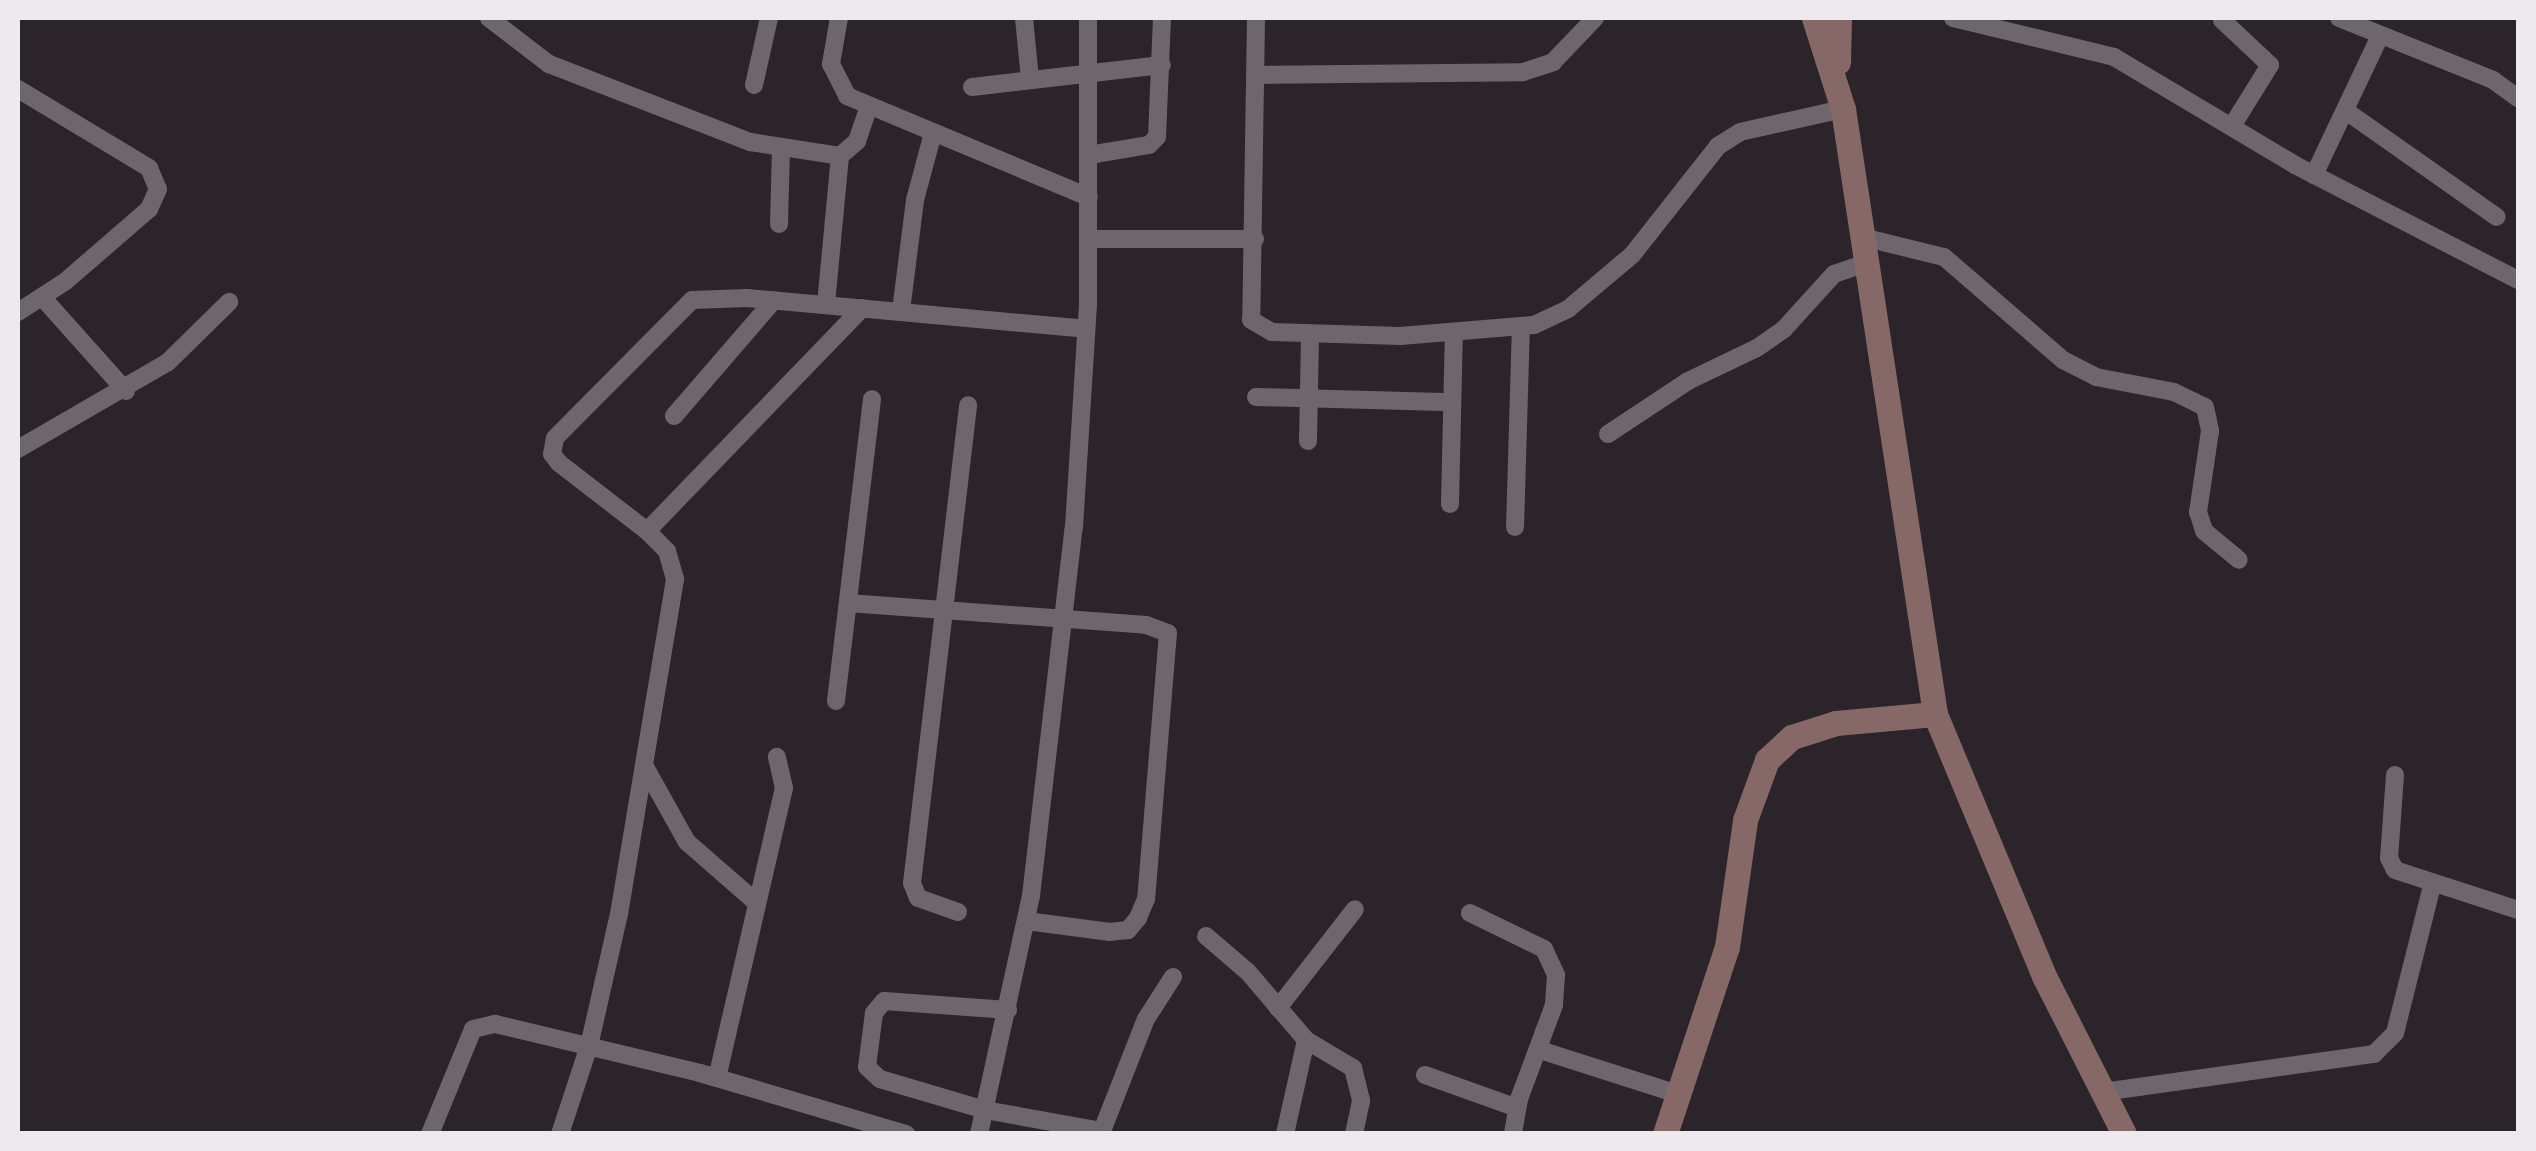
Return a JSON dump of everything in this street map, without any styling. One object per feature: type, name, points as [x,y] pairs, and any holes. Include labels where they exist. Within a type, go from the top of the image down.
[{"type":"street","points":[[488,18],[549,64],[698,126],[781,147],[840,156]]},
{"type":"street","points":[[754,85],[769,18]]},
{"type":"street","points":[[839,18],[832,46],[836,81],[868,109],[1089,197]]},
{"type":"street","points":[[1024,18],[1030,79]]},
{"type":"street","points":[[979,1134],[1027,922],[1064,618],[1086,329],[1088,18]]},
{"type":"street","points":[[1089,154],[1149,146],[1157,138],[1162,18]]},
{"type":"street","points":[[1256,18],[1252,320],[1272,332],[1454,334],[1521,328],[1568,309],[1632,255],[1718,146],[1740,132],[1844,109]]},
{"type":"street","points":[[1256,74],[1523,72],[1553,62],[1596,18]]},
{"type":"street","points":[[1814,18],[1838,80],[1844,109],[1936,714],[2044,976],[2124,1134]]},
{"type":"street","points":[[1838,18],[1838,80]]},
{"type":"street","points":[[1962,18],[2114,58],[2314,175],[2518,280]]},
{"type":"street","points":[[2339,18],[2358,22],[2379,38],[2493,80],[2518,98]]},
{"type":"street","points":[[2222,20],[2270,65],[2232,126]]},
{"type":"street","points":[[2314,175],[2379,38]]},
{"type":"street","points":[[972,87],[1089,70],[1162,65]]},
{"type":"street","points":[[18,89],[157,178],[149,209],[42,297],[18,312]]},
{"type":"street","points":[[826,304],[840,156],[857,141],[868,109]]},
{"type":"street","points":[[2346,111],[2497,217]]},
{"type":"street","points":[[901,311],[915,200],[933,133]]},
{"type":"street","points":[[779,224],[781,147]]},
{"type":"street","points":[[1088,239],[1255,239]]},
{"type":"street","points":[[1608,434],[1688,381],[1757,348],[1784,329],[1820,285],[1864,250],[1944,257],[2080,368],[2194,398],[2205,406],[2210,430],[2198,512],[2204,530],[2239,560]]},
{"type":"street","points":[[42,297],[126,391]]},
{"type":"street","points":[[560,1134],[589,1046],[645,768],[676,579],[673,562],[648,531],[559,463],[552,454],[556,438],[692,300],[774,300],[1086,329]]},
{"type":"street","points":[[674,416],[774,300]]},
{"type":"street","points":[[18,448],[126,391],[168,362],[230,302]]},
{"type":"street","points":[[648,531],[862,308]]},
{"type":"street","points":[[1515,528],[1521,328]]},
{"type":"street","points":[[1308,441],[1310,334]]},
{"type":"street","points":[[1450,504],[1454,334]]},
{"type":"street","points":[[1256,396],[1452,402]]},
{"type":"street","points":[[836,701],[872,399]]},
{"type":"street","points":[[958,912],[918,898],[912,883],[968,404]]},
{"type":"street","points":[[848,603],[1064,618],[1168,633],[1146,898],[1128,930],[1027,922]]},
{"type":"street","points":[[1666,1134],[1728,947],[1745,820],[1766,760],[1792,738],[1836,724],[1936,714]]},
{"type":"street","points":[[717,1078],[784,788],[777,757]]},
{"type":"street","points":[[645,768],[688,842],[757,903]]},
{"type":"street","points":[[2395,775],[2388,858],[2405,878],[2518,910]]},
{"type":"street","points":[[2103,1092],[2374,1054],[2395,1032],[2405,1005],[2432,886]]},
{"type":"street","points":[[1278,1008],[1354,909]]},
{"type":"street","points":[[1470,913],[1552,958],[1554,1006],[1518,1108],[1513,1134]]},
{"type":"street","points":[[1206,936],[1306,1040],[1353,1068],[1361,1101],[1354,1134]]},
{"type":"street","points":[[1008,1010],[900,998],[884,1002],[874,1013],[866,1052],[868,1067],[880,1079],[985,1110],[1102,1131],[1146,1019],[1173,977]]},
{"type":"street","points":[[430,1134],[473,1029],[496,1024],[717,1078],[906,1134]]},
{"type":"street","points":[[1284,1134],[1306,1040]]},
{"type":"street","points":[[1540,1050],[1678,1094]]},
{"type":"street","points":[[1425,1075],[1518,1108]]}]
